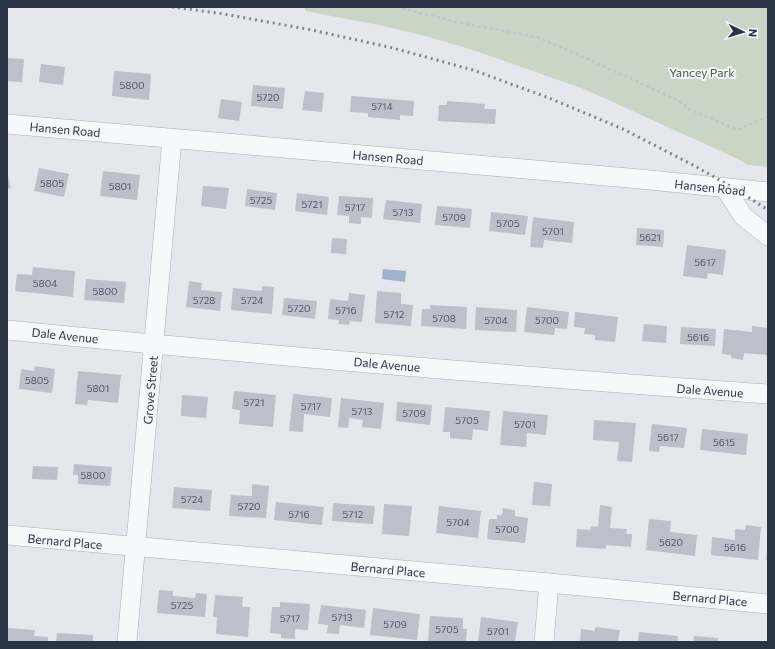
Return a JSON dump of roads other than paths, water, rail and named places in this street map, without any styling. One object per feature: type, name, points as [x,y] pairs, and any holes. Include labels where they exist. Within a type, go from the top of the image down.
[{"type":"street","name":"Hansen Road","points":[[7,124],[768,192]]},
{"type":"street","name":"Grove Street","points":[[127,642],[172,138]]},
{"type":"street","points":[[725,188],[744,216],[768,236]]},
{"type":"street","name":"Dale Avenue","points":[[7,330],[558,379],[768,394]]},
{"type":"street","name":"Bernard Place","points":[[7,535],[768,604]]},
{"type":"street","points":[[544,642],[549,583]]},
{"type":"water","points":[[383,269],[406,271],[405,282],[382,279]]},
{"type":"railway","points":[[172,7],[218,13],[312,30],[393,48],[473,70],[549,98],[623,129],[695,166],[768,210]]},
{"type":"park label","name":"Yancey Park","points":[[702,72]]}]
